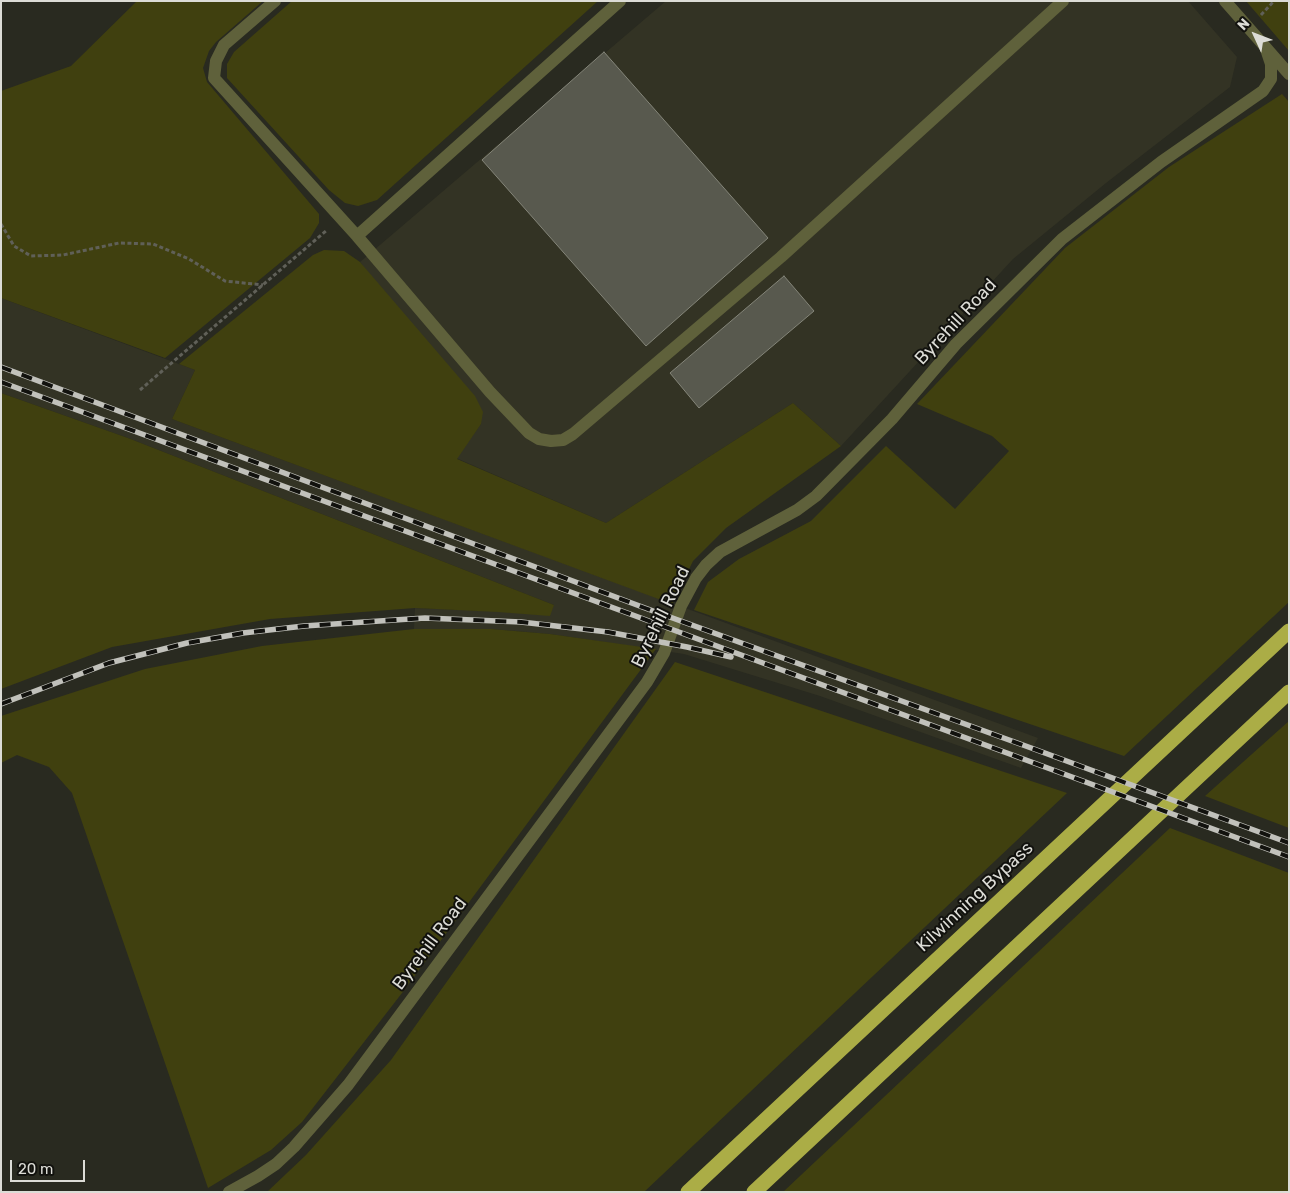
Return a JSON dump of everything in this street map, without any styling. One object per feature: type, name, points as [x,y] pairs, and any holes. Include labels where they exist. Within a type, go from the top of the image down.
[{"type":"highway","name":"Kilwinning Bypass","points":[[688,1192],[1289,630]]},
{"type":"highway","points":[[754,1192],[1289,692]]},
{"type":"street","points":[[275,1],[224,46],[216,61],[214,78],[357,236],[490,392],[529,433],[551,441],[563,440],[573,434],[781,257],[1063,1]]},
{"type":"street","points":[[357,236],[620,1]]},
{"type":"street","points":[[1225,1],[1289,74]]},
{"type":"street","name":"Byrehill Road","points":[[230,1192],[276,1164],[294,1147],[348,1084],[648,682],[664,653],[682,606],[696,578],[706,565],[720,552],[796,510],[816,496],[892,419],[956,344],[1062,239],[1161,162],[1263,91],[1271,79],[1271,64],[1266,49]]},
{"type":"path","points":[[140,390],[341,218]]},
{"type":"path","points":[[1,224],[14,246],[32,256],[63,255],[119,243],[153,244],[189,259],[225,281],[263,284]]},
{"type":"shaded area","points":[[137,1],[263,1],[216,42],[209,51],[203,68],[207,82],[319,214],[319,223],[310,238],[165,358],[1,298],[1,91],[71,66]]},
{"type":"shaded area","points":[[292,1],[598,1],[377,200],[358,206],[345,203],[329,190],[227,78],[227,64],[234,52]]},
{"type":"shaded area","points":[[666,1],[1188,1],[1237,57],[1230,87],[1106,183],[1013,259],[841,446],[793,403],[606,523],[456,458],[481,424],[360,262]]},
{"type":"shaded area","points":[[1246,1],[1289,1],[1289,51]]},
{"type":"shaded area","points":[[1282,94],[1289,102],[1289,602],[1124,756],[694,610],[708,582],[739,559],[811,521],[886,446],[955,509],[1009,451],[992,436],[917,404],[1065,248],[1169,167]]},
{"type":"shaded area","points":[[324,250],[344,251],[360,262],[475,396],[483,412],[481,424],[457,459],[606,523],[793,403],[841,446],[726,528],[693,561],[672,604],[172,419],[195,370],[179,364],[313,255]]},
{"type":"shaded area","points":[[1,298],[195,370],[172,419],[1038,738],[1021,768],[820,696],[684,654],[550,634],[491,629],[414,629],[415,608],[494,611],[554,605],[128,438],[1,393]]},
{"type":"shaded area","points":[[1,393],[128,438],[554,605],[550,616],[415,608],[270,619],[112,647],[1,689]]},
{"type":"shaded area","points":[[414,629],[491,629],[550,634],[656,649],[402,993],[302,1122],[271,1150],[208,1188],[72,793],[49,767],[17,755],[1,763],[1,716],[145,669],[262,646]]},
{"type":"shaded area","points":[[675,662],[1067,793],[644,1192],[267,1192],[306,1155],[391,1060]]},
{"type":"shaded area","points":[[1289,721],[1289,828],[1205,796]]},
{"type":"shaded area","points":[[1170,828],[1289,873],[1289,1192],[783,1192]]},
{"type":"building","points":[[604,52],[768,238],[646,346],[482,160]]},
{"type":"building","points":[[784,276],[814,311],[699,408],[670,373]]},
{"type":"railway","points":[[1,367],[645,608],[1289,843]]},
{"type":"railway","points":[[1,382],[1289,857]]},
{"type":"railway","points":[[1,704],[109,663],[187,643],[243,633],[304,626],[425,618],[521,622],[608,632],[731,657]]}]
